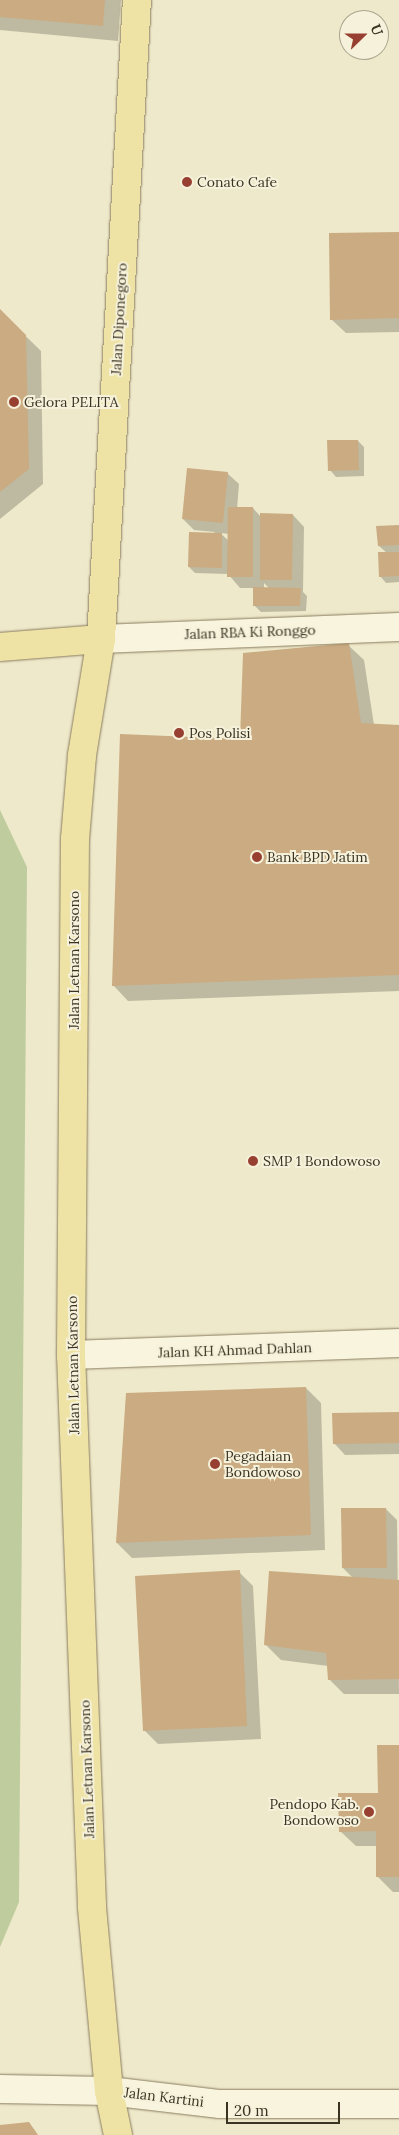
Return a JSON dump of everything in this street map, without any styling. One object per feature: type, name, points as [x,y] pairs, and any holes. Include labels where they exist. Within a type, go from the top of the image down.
[{"type":"main road","name":"Jalan Diponegoro","points":[[101,639],[137,0]]},
{"type":"main road","points":[[0,647],[101,639]]},
{"type":"main road","name":"Jalan Letnan Karsono","points":[[101,639],[82,755],[75,839],[71,1355],[92,1906],[109,2091],[118,2135]]},
{"type":"street","name":"Jalan RBA Ki Ronggo","points":[[101,639],[399,627]]},
{"type":"street","name":"Jalan KH Ahmad Dahlan","points":[[71,1355],[399,1343]]},
{"type":"street","name":"Jalan Kartini","points":[[0,2089],[109,2091],[220,2104],[399,2104]]},
{"type":"green space","points":[[0,810],[27,867],[19,1902],[0,1947]]},
{"type":"building","points":[[0,0],[105,0],[103,26],[0,17]]},
{"type":"building","points":[[399,232],[399,318],[330,320],[329,233]]},
{"type":"building","name":"Gelora PELITA","points":[[0,309],[26,335],[29,469],[0,492]]},
{"type":"building","points":[[327,440],[358,440],[359,470],[328,471]]},
{"type":"building","points":[[187,468],[228,472],[223,523],[182,519]]},
{"type":"building","points":[[228,507],[253,507],[253,577],[227,577]]},
{"type":"building","points":[[260,513],[293,514],[292,580],[260,580]]},
{"type":"building","points":[[399,525],[399,545],[378,546],[376,526]]},
{"type":"building","points":[[189,532],[222,533],[222,568],[188,567]]},
{"type":"building","points":[[378,552],[399,552],[399,576],[379,577]]},
{"type":"building","points":[[253,587],[301,588],[300,606],[253,606]]},
{"type":"building","name":"Bank BPD Jatim","points":[[349,643],[361,723],[399,725],[399,975],[112,986],[120,734],[240,739],[243,653]]},
{"type":"building","name":"Pegadaian Bondowoso","points":[[306,1387],[311,1535],[116,1543],[126,1393]]},
{"type":"building","points":[[399,1412],[399,1443],[333,1444],[332,1413]]},
{"type":"building","points":[[341,1508],[386,1508],[387,1568],[342,1568]]},
{"type":"building","points":[[240,1570],[247,1726],[143,1731],[135,1576]]},
{"type":"building","points":[[269,1571],[399,1580],[399,1679],[328,1680],[326,1653],[264,1645]]},
{"type":"building","name":"Pendopo Kab. Bondowoso","points":[[377,1745],[399,1745],[399,1877],[376,1877],[376,1831],[339,1832],[338,1793],[378,1793]]},
{"type":"building","points":[[29,2122],[38,2135],[0,2135],[0,2125]]},
{"type":"place","name":"Conato Cafe","points":[[187,182]]},
{"type":"place","name":"Gelora PELITA","points":[[14,402]]},
{"type":"place","name":"Pos Polisi","points":[[179,733]]},
{"type":"place","name":"Bank BPD Jatim","points":[[257,857]]},
{"type":"place","name":"SMP 1 Bondowoso","points":[[253,1161]]},
{"type":"place","name":"Pegadaian Bondowoso","points":[[215,1464]]},
{"type":"place","name":"Pendopo Kab. Bondowoso","points":[[369,1812]]}]
